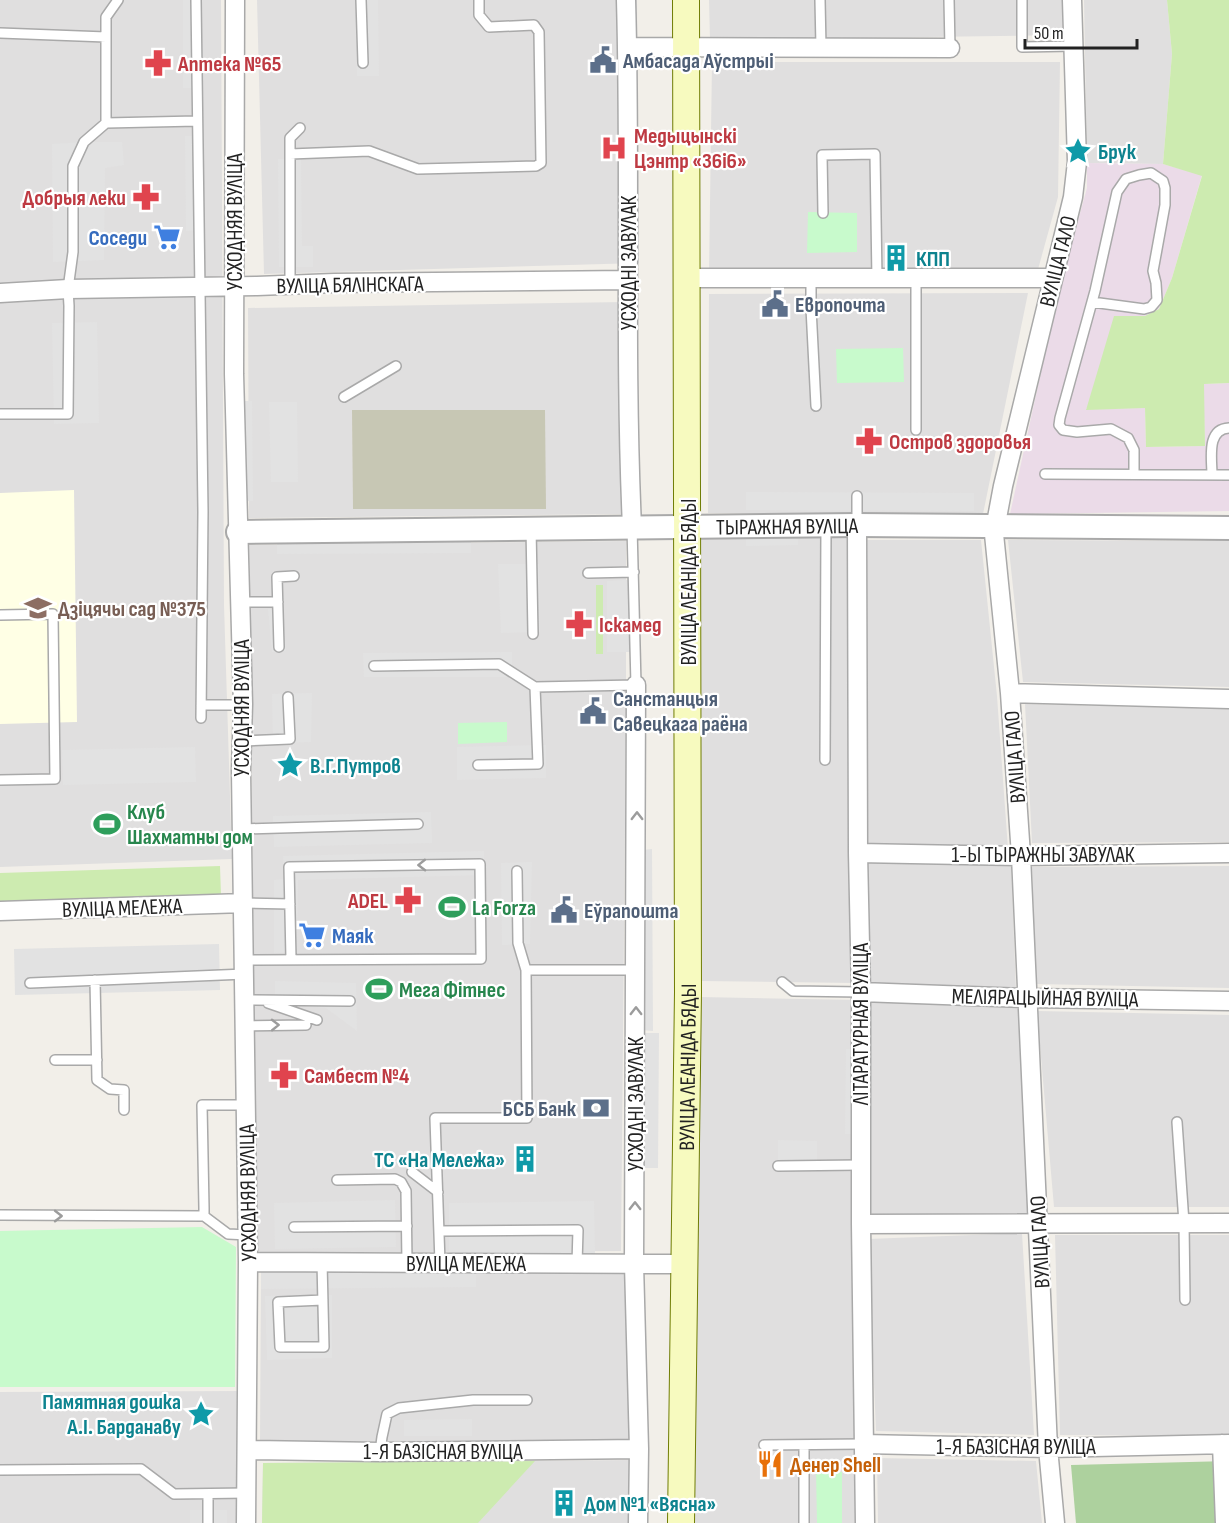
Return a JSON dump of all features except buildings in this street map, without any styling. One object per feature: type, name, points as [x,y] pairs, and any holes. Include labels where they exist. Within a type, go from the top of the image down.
[{"type":"main road","name":"ВУЛІЦА ЛЕАНІДА БЯДЫ","points":[[681,1523],[688,992],[686,0]]},
{"type":"street","name":"УСХОДНЯЯ ВУЛІЦА","points":[[235,0],[234,286],[243,704],[242,829],[245,967],[253,1000],[245,1026],[248,1235],[246,1523]]},
{"type":"street","name":"УСХОДНІ ЗАВУЛАК","points":[[626,0],[632,527]]},
{"type":"street","name":"ВУЛІЦА ГАЛО","points":[[1055,1523],[1048,1448],[1021,855],[1010,693],[994,534],[1003,486],[1076,181],[1072,0]]},
{"type":"street","points":[[627,47],[950,48]]},
{"type":"street","points":[[687,278],[1053,278]]},
{"type":"street","name":"ВУЛІЦА БЯЛІНСКАГА","points":[[0,293],[200,286],[628,280]]},
{"type":"street","name":"ТЫРАЖНАЯ ВУЛІЦА","points":[[238,532],[632,527],[813,529],[857,525],[1229,528]]},
{"type":"street","name":"ЛІТАРАТУРНАЯ ВУЛІЦА","points":[[857,525],[858,853],[861,992],[860,1165],[865,1523]]},
{"type":"street","name":"УСХОДНІ ЗАВУЛАК","points":[[636,686],[634,1264],[639,1449],[638,1523]]},
{"type":"street","points":[[1010,693],[1229,699]]},
{"type":"street","name":"1-Ы ТЫРАЖНЫ ЗАВУЛАК","points":[[858,853],[1229,854]]},
{"type":"street","name":"ВУЛІЦА МЕЛЕЖА","points":[[0,911],[244,903]]},
{"type":"street","name":"МЕЛІЯРАЦЫЙНАЯ ВУЛІЦА","points":[[861,992],[1028,998],[1229,1001]]},
{"type":"street","points":[[861,1224],[1229,1223]]},
{"type":"street","name":"ВУЛІЦА МЕЛЕЖА","points":[[248,1262],[685,1264]]},
{"type":"street","name":"1-Я БАЗІСНАЯ ВУЛІЦА","points":[[863,1444],[1048,1448],[1226,1444]]},
{"type":"street","points":[[1225,1523],[1226,1444]]},
{"type":"street","name":"1-Я БАЗІСНАЯ ВУЛІЦА","points":[[247,1450],[380,1452],[639,1449]]},
{"type":"lane","points":[[106,123],[106,16],[118,0]]},
{"type":"lane","points":[[196,0],[203,512],[201,718]]},
{"type":"lane","points":[[361,0],[363,63]]},
{"type":"lane","points":[[290,154],[369,151],[418,169],[536,166],[541,163],[539,32],[534,25],[489,27],[479,15],[479,0]]},
{"type":"lane","points":[[820,0],[820,47]]},
{"type":"lane","points":[[949,0],[950,48]]},
{"type":"lane","points":[[1022,0],[1022,47],[1073,46]]},
{"type":"lane","points":[[0,33],[106,37]]},
{"type":"lane","points":[[0,414],[68,414],[68,289],[73,252],[73,166],[84,142],[106,123],[197,121]]},
{"type":"lane","points":[[290,285],[291,138],[300,128]]},
{"type":"lane","points":[[823,213],[822,155],[874,154],[877,279]]},
{"type":"lane","points":[[1092,302],[1144,309],[1151,308],[1157,300],[1153,271],[1165,205],[1165,188],[1163,181],[1151,174],[1126,178],[1117,192],[1092,302],[1059,425],[1063,430],[1077,432],[1111,429],[1128,438],[1134,450],[1134,474]]},
{"type":"lane","points":[[811,279],[816,406]]},
{"type":"lane","points":[[916,279],[919,316],[916,430]]},
{"type":"lane","points":[[801,309],[812,308]]},
{"type":"lane","points":[[344,397],[396,366]]},
{"type":"lane","points":[[1212,475],[1212,441],[1216,434],[1229,428]]},
{"type":"lane","points":[[1046,474],[1229,475]]},
{"type":"lane","points":[[857,496],[857,525]]},
{"type":"lane","points":[[374,666],[499,664],[535,687],[636,686],[632,527]]},
{"type":"lane","points":[[531,528],[533,634]]},
{"type":"lane","points":[[813,529],[825,760]]},
{"type":"lane","points":[[588,573],[634,572]]},
{"type":"lane","points":[[279,647],[277,576],[294,576]]},
{"type":"lane","points":[[240,602],[278,602]]},
{"type":"lane","points":[[0,615],[53,614],[55,779],[0,780]]},
{"type":"lane","points":[[478,765],[538,764],[535,687]]},
{"type":"lane","points":[[242,741],[290,739],[288,697]]},
{"type":"lane","points":[[201,705],[243,704]]},
{"type":"lane","points":[[242,829],[418,824]]},
{"type":"lane","points":[[30,983],[95,980],[245,967],[291,960],[482,959],[480,864],[289,867],[291,960]]},
{"type":"lane","points":[[440,1263],[435,1118],[527,1118],[526,970],[518,943],[517,870]]},
{"type":"lane","points":[[244,903],[290,904]]},
{"type":"lane","points":[[526,970],[636,970]]},
{"type":"lane","points":[[95,980],[97,1080],[110,1089],[124,1090],[124,1110]]},
{"type":"lane","points":[[782,982],[793,991],[861,992]]},
{"type":"lane","points":[[253,1000],[350,1001]]},
{"type":"lane","points":[[253,1000],[317,1020]]},
{"type":"lane","points":[[245,1026],[306,1025]]},
{"type":"lane","points":[[55,1060],[97,1060]]},
{"type":"lane","points":[[204,1216],[202,1105],[246,1105]]},
{"type":"lane","points":[[1177,1122],[1184,1223],[1185,1299]]},
{"type":"lane","points":[[778,1166],[860,1165]]},
{"type":"lane","points":[[412,1172],[438,1192]]},
{"type":"lane","points":[[337,1180],[395,1179],[401,1182],[406,1191],[407,1262]]},
{"type":"lane","points":[[0,1215],[204,1216],[228,1234],[248,1235]]},
{"type":"lane","points":[[294,1227],[407,1226]]},
{"type":"lane","points":[[439,1231],[578,1230],[578,1264]]},
{"type":"lane","points":[[322,1262],[323,1300],[324,1347],[280,1347],[278,1302],[323,1300]]},
{"type":"lane","points":[[380,1452],[387,1414],[399,1408],[472,1400],[526,1400]]},
{"type":"lane","name":"1-Я БАЗІСНАЯ ВУЛІЦА","points":[[764,1445],[863,1444]]},
{"type":"lane","points":[[804,1446],[804,1523]]},
{"type":"lane","points":[[0,1470],[141,1469],[174,1494],[247,1493]]},
{"type":"lane","points":[[208,1494],[208,1523]]},
{"type":"shaded area","points":[[0,0],[221,0],[224,605],[232,859],[0,867]]},
{"type":"shaded area","points":[[183,0],[196,0],[197,88],[183,88]]},
{"type":"shaded area","points":[[257,0],[637,0],[639,263],[264,274]]},
{"type":"shaded area","points":[[355,0],[378,0],[379,76],[357,76]]},
{"type":"shaded area","points":[[709,0],[1062,0],[1063,35],[710,40]]},
{"type":"shaded area","points":[[1084,0],[1167,0],[1172,54],[1163,164],[1087,163]]},
{"type":"shaded area","points":[[712,62],[1060,62],[1058,197],[1037,273],[709,274]]},
{"type":"shaded area","points":[[185,136],[198,136],[198,230],[186,231]]},
{"type":"shaded area","points":[[122,142],[124,165],[105,168],[104,260],[53,262],[52,144]]},
{"type":"shaded area","points":[[278,159],[301,159],[302,246],[313,246],[313,267],[279,267]]},
{"type":"shaded area","points":[[1087,163],[1163,164],[1202,175],[1172,278],[1159,309],[1145,316],[1086,409],[1145,408],[1146,447],[1205,446],[1203,384],[1229,383],[1229,511],[1010,514],[1059,290],[1087,188]]},
{"type":"shaded area","points":[[1028,293],[983,514],[708,513],[709,294]]},
{"type":"shaded area","points":[[625,302],[626,514],[249,518],[248,308]]},
{"type":"shaded area","points":[[97,322],[99,423],[54,424],[52,323]]},
{"type":"shaded area","points":[[244,401],[252,401],[253,501],[245,501]]},
{"type":"shaded area","points":[[269,402],[297,402],[298,482],[271,482]]},
{"type":"shaded area","points":[[352,410],[545,410],[546,509],[353,509]]},
{"type":"shaded area","name":"Дзіцячы сад №375","points":[[74,490],[77,722],[0,724],[0,493]]},
{"type":"shaded area","points":[[746,492],[974,493],[974,511],[746,510]]},
{"type":"shaded area","points":[[746,531],[798,531],[798,545],[746,546]]},
{"type":"shaded area","points":[[471,536],[471,553],[277,554],[277,537]]},
{"type":"shaded area","points":[[699,536],[849,537],[854,983],[701,981]]},
{"type":"shaded area","points":[[866,540],[981,540],[997,696],[1008,849],[867,848]]},
{"type":"shaded area","points":[[1008,540],[1229,541],[1229,687],[1023,682]]},
{"type":"shaded area","points":[[626,541],[621,1251],[257,1253],[249,545]]},
{"type":"shaded area","points":[[498,564],[539,564],[540,632],[501,633]]},
{"type":"shaded area","points":[[637,579],[637,652],[607,652],[607,581]]},
{"type":"shaded area","points":[[283,608],[286,651],[272,652],[268,609]]},
{"type":"shaded area","points":[[512,652],[512,677],[364,677],[363,653]]},
{"type":"shaded area","points":[[312,693],[311,742],[273,743],[272,694]]},
{"type":"shaded area","points":[[1025,704],[1229,709],[1229,842],[1032,843]]},
{"type":"shaded area","points":[[546,745],[546,778],[457,780],[457,747]]},
{"type":"shaded area","points":[[195,747],[196,782],[63,785],[62,750]]},
{"type":"shaded area","points":[[431,812],[432,843],[274,847],[273,816]]},
{"type":"shaded area","points":[[652,849],[653,1031],[641,1030],[643,850]]},
{"type":"shaded area","points":[[484,851],[484,875],[298,880],[297,952],[274,953],[274,880],[284,879],[283,856]]},
{"type":"shaded area","points":[[867,860],[1011,861],[1016,991],[867,984]]},
{"type":"shaded area","points":[[532,862],[530,944],[502,945],[501,863]]},
{"type":"shaded area","points":[[1229,866],[1229,988],[1036,984],[1032,867]]},
{"type":"shaded area","points":[[219,944],[220,990],[15,995],[14,949]]},
{"type":"shaded area","points":[[275,981],[356,983],[357,1031],[326,1008],[291,1005],[275,995]]},
{"type":"shaded area","points":[[699,997],[856,1000],[857,1523],[694,1523]]},
{"type":"shaded area","points":[[867,1000],[1018,1003],[1030,1215],[866,1221]]},
{"type":"shaded area","points":[[1037,1011],[1229,1015],[1229,1207],[1054,1207]]},
{"type":"shaded area","points":[[632,1033],[659,1033],[658,1168],[631,1168]]},
{"type":"shaded area","points":[[846,1049],[861,1049],[860,1134],[845,1134]]},
{"type":"shaded area","points":[[778,1140],[817,1141],[817,1166],[778,1166]]},
{"type":"shaded area","points":[[395,1200],[396,1247],[275,1249],[274,1203]]},
{"type":"shaded area","points":[[594,1201],[595,1255],[449,1254],[449,1203]]},
{"type":"shaded area","points":[[1022,1233],[1034,1435],[876,1431],[868,1239]]},
{"type":"shaded area","points":[[1055,1235],[1229,1235],[1229,1436],[1060,1435]]},
{"type":"shaded area","points":[[476,1269],[476,1287],[261,1289],[261,1271]]},
{"type":"shaded area","points":[[261,1271],[628,1273],[631,1443],[260,1441]]},
{"type":"shaded area","points":[[332,1295],[332,1358],[267,1360],[265,1296]]},
{"type":"shaded area","points":[[242,1391],[240,1523],[0,1523],[0,1392]]},
{"type":"shaded area","points":[[472,1419],[472,1436],[404,1436],[404,1420]]},
{"type":"shaded area","points":[[877,1458],[1036,1461],[1042,1523],[878,1523]]},
{"type":"shaded area","points":[[634,1460],[633,1523],[262,1523],[263,1463]]},
{"type":"shaded area","points":[[190,1510],[227,1510],[227,1523],[190,1523]]},
{"type":"green space","points":[[1167,0],[1229,0],[1229,383],[1204,384],[1205,446],[1146,447],[1145,408],[1086,410],[1114,316],[1145,316],[1159,309],[1172,278],[1202,176],[1163,164],[1172,54]]},
{"type":"green space","points":[[808,212],[857,213],[857,252],[807,253]]},
{"type":"green space","points":[[903,348],[904,382],[837,383],[836,349]]},
{"type":"green space","points":[[596,585],[603,585],[603,654],[596,654]]},
{"type":"green space","points":[[507,722],[507,742],[458,744],[458,723]]},
{"type":"green space","points":[[220,866],[221,896],[0,902],[0,873]]},
{"type":"green space","points":[[202,1227],[236,1247],[235,1387],[0,1387],[0,1231]]},
{"type":"green space","points":[[535,1461],[478,1523],[262,1523],[263,1463]]},
{"type":"green space","points":[[1229,1461],[1229,1523],[1076,1523],[1071,1465]]},
{"type":"green space","points":[[816,1471],[842,1472],[842,1523],[817,1523]]},
{"type":"place","name":"Амбасада Аўстрыі","points":[[603,60]]},
{"type":"place","name":"Аптека №65","points":[[158,63]]},
{"type":"place","name":"Медыцынскі Цэнтр «36і6»","points":[[614,148]]},
{"type":"place","name":"Брук","points":[[1078,151]]},
{"type":"place","name":"Добрыя леки","points":[[146,197]]},
{"type":"place","name":"Соседи","points":[[167,237]]},
{"type":"place","name":"КПП","points":[[896,258]]},
{"type":"place","name":"Европочта","points":[[775,304]]},
{"type":"place","name":"Остров здоровья","points":[[869,441]]},
{"type":"place","name":"Дзіцячы сад №375","points":[[38,608]]},
{"type":"place","name":"Іскамед","points":[[579,624]]},
{"type":"place","name":"Санстанцыя Савецкага раёна","points":[[593,711]]},
{"type":"place","name":"В.Г.Путров","points":[[290,765]]},
{"type":"place","name":"Клуб Шахматны дом","points":[[107,824]]},
{"type":"place","name":"ADEL","points":[[408,900]]},
{"type":"place","name":"La Forza","points":[[452,907]]},
{"type":"place","name":"Еўрапошта","points":[[564,910]]},
{"type":"place","name":"Маяк","points":[[312,935]]},
{"type":"place","name":"Мега Фітнес","points":[[379,989]]},
{"type":"place","name":"Самбест №4","points":[[284,1075]]},
{"type":"place","name":"БСБ Банк","points":[[596,1108]]},
{"type":"place","name":"ТС «На Мележа»","points":[[525,1159]]},
{"type":"place","name":"Памятная дошка А.І. Барданаву","points":[[201,1414]]},
{"type":"place","name":"Денер Shell","points":[[770,1464]]},
{"type":"place","name":"Дом №1 «Вясна»","points":[[564,1503]]}]
